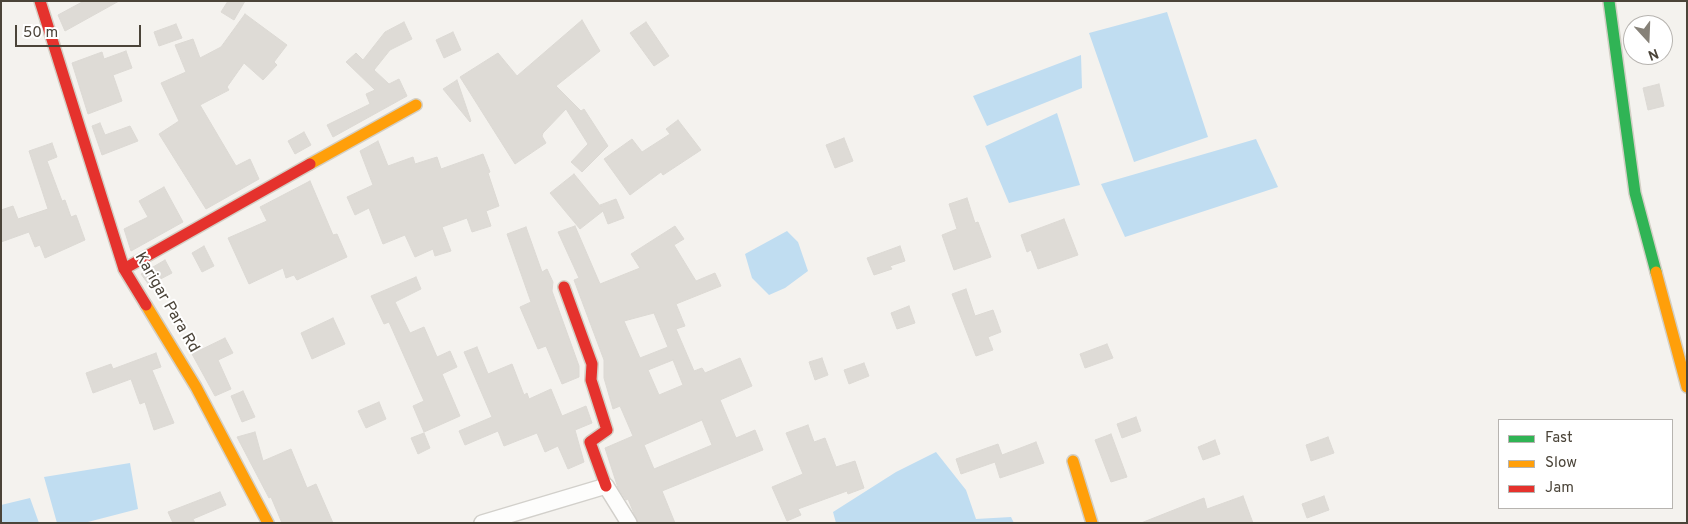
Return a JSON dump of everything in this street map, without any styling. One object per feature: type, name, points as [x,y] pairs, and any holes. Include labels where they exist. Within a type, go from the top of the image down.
[{"type":"street","name":"Karigar Para Rd","points":[[40,1],[124,268],[196,387],[268,523]]},
{"type":"street","points":[[1609,1],[1635,193],[1687,387]]},
{"type":"street","points":[[124,268],[416,105]]},
{"type":"street","points":[[564,287],[592,364],[590,380],[607,430],[590,442],[606,486],[629,523]]},
{"type":"street","points":[[1073,461],[1092,523]]},
{"type":"street","points":[[482,523],[606,486]]},
{"type":"water","points":[[1167,12],[1208,137],[1134,162],[1089,33]]},
{"type":"water","points":[[1081,55],[1082,88],[987,126],[973,96]]},
{"type":"water","points":[[1057,113],[1080,185],[1009,203],[985,146]]},
{"type":"water","points":[[1256,139],[1278,187],[1125,237],[1101,184]]},
{"type":"water","points":[[787,231],[798,242],[808,271],[785,288],[769,295],[752,278],[745,254]]},
{"type":"water","points":[[936,452],[966,490],[976,519],[1011,517],[1014,523],[836,523],[833,512],[896,472]]},
{"type":"water","points":[[130,463],[138,509],[84,523],[57,523],[44,477]]},
{"type":"water","points":[[30,498],[39,523],[1,523],[1,505]]},
{"type":"building","points":[[84,1],[119,1],[65,31],[58,15]]},
{"type":"building","points":[[228,1],[245,1],[234,20],[221,12]]},
{"type":"building","points":[[245,14],[287,45],[274,62],[277,65],[263,80],[244,63],[227,87],[229,90],[200,105],[236,166],[250,159],[259,179],[206,209],[159,134],[179,121],[161,83],[186,72],[175,45],[193,39],[200,58],[221,47]]},
{"type":"building","points":[[582,20],[600,51],[556,86],[581,111],[584,109],[608,146],[582,172],[571,162],[588,144],[566,109],[543,133],[542,136],[546,143],[515,164],[460,77],[498,53],[517,76]]},
{"type":"building","points":[[404,22],[412,39],[390,50],[374,70],[389,84],[399,79],[407,96],[333,137],[327,125],[370,104],[366,94],[375,90],[346,62],[356,53],[363,60],[385,32]]},
{"type":"building","points":[[646,22],[669,56],[654,66],[630,33]]},
{"type":"building","points":[[176,24],[182,38],[159,46],[154,32]]},
{"type":"building","points":[[453,32],[461,50],[444,58],[436,40]]},
{"type":"building","points":[[126,51],[132,68],[113,75],[122,101],[88,114],[72,63],[102,52],[104,59]]},
{"type":"building","points":[[457,80],[471,121],[470,122],[443,89]]},
{"type":"building","points":[[1659,84],[1664,106],[1648,110],[1643,88]]},
{"type":"building","points":[[678,120],[701,150],[663,175],[661,172],[630,195],[604,159],[632,139],[642,152],[670,134],[666,129]]},
{"type":"building","points":[[100,123],[105,135],[130,126],[138,141],[102,155],[92,126]]},
{"type":"building","points":[[304,132],[311,145],[295,154],[288,141]]},
{"type":"building","points":[[844,138],[853,161],[835,168],[826,145]]},
{"type":"building","points":[[378,141],[388,166],[413,157],[415,164],[437,157],[441,169],[483,154],[499,206],[486,211],[491,226],[472,232],[467,218],[442,227],[451,251],[435,256],[433,249],[415,257],[405,235],[383,244],[369,208],[355,215],[347,197],[373,185],[360,151]]},
{"type":"building","points":[[52,143],[57,157],[47,161],[62,201],[65,200],[71,217],[76,215],[85,240],[45,258],[40,245],[35,247],[29,232],[1,242],[1,210],[13,206],[18,219],[48,209],[29,151]]},
{"type":"building","points":[[574,174],[601,207],[600,205],[616,199],[624,218],[608,224],[603,211],[580,229],[550,193]]},
{"type":"building","points":[[310,181],[333,235],[337,234],[347,257],[297,280],[294,275],[286,278],[283,268],[249,284],[228,238],[267,221],[260,207]]},
{"type":"building","points":[[164,187],[183,222],[131,251],[124,229],[148,217],[139,201]]},
{"type":"building","points":[[967,198],[975,223],[978,222],[991,257],[954,270],[942,235],[957,229],[949,204]]},
{"type":"building","points":[[1064,219],[1078,255],[1038,269],[1031,250],[1027,252],[1021,235]]},
{"type":"building","points":[[575,226],[600,284],[640,268],[631,254],[675,226],[684,239],[674,245],[696,281],[715,273],[721,286],[676,304],[685,326],[676,329],[694,371],[702,368],[705,373],[740,358],[752,386],[720,400],[736,438],[755,430],[763,450],[662,491],[675,523],[638,523],[628,499],[626,500],[618,488],[605,448],[633,436],[620,406],[613,409],[604,378],[604,360],[574,280],[579,278],[558,232]],"holes":[[[654,313],[668,347],[640,358],[624,321]],[[673,360],[683,385],[659,395],[648,370]],[[702,420],[712,445],[654,469],[644,445]]]},
{"type":"building","points":[[526,227],[542,272],[547,269],[553,282],[552,291],[579,366],[579,377],[562,384],[546,346],[538,349],[520,307],[531,302],[507,234]]},
{"type":"building","points":[[204,246],[214,266],[202,272],[192,253]]},
{"type":"building","points":[[900,246],[905,261],[890,266],[892,269],[874,275],[867,258]]},
{"type":"building","points":[[165,260],[172,273],[149,285],[141,274]]},
{"type":"building","points":[[416,277],[421,289],[395,302],[410,333],[424,327],[437,357],[450,351],[457,367],[442,374],[460,416],[424,432],[413,406],[424,401],[389,322],[384,324],[371,296]]},
{"type":"building","points":[[966,289],[975,316],[993,310],[1001,332],[988,337],[993,350],[976,356],[952,294]]},
{"type":"building","points":[[909,306],[915,323],[897,329],[891,313]]},
{"type":"building","points":[[333,318],[345,344],[312,359],[301,333]]},
{"type":"building","points":[[225,338],[233,353],[218,360],[231,389],[215,396],[192,354]]},
{"type":"building","points":[[1107,344],[1113,358],[1085,368],[1080,354]]},
{"type":"building","points":[[477,347],[488,374],[512,364],[524,395],[527,393],[529,399],[551,389],[562,416],[586,406],[592,423],[575,430],[584,462],[568,469],[558,446],[545,452],[537,433],[504,446],[498,431],[465,445],[459,431],[492,417],[464,352]]},
{"type":"building","points":[[156,353],[161,367],[152,370],[174,423],[154,430],[145,402],[140,404],[131,379],[93,393],[86,373],[111,364],[113,369]]},
{"type":"building","points":[[822,358],[828,375],[815,380],[809,362]]},
{"type":"building","points":[[864,363],[869,376],[849,384],[844,370]]},
{"type":"building","points":[[243,391],[255,417],[242,422],[231,396]]},
{"type":"building","points":[[379,402],[386,419],[366,428],[358,411]]},
{"type":"building","points":[[1136,417],[1141,431],[1122,438],[1117,424]]},
{"type":"building","points":[[808,425],[814,442],[825,438],[836,467],[855,461],[864,488],[848,494],[847,491],[798,509],[801,515],[787,521],[772,487],[803,474],[786,433]]},
{"type":"building","points":[[255,432],[263,461],[291,449],[307,488],[316,484],[333,523],[282,523],[271,497],[269,498],[237,437]]},
{"type":"building","points":[[424,433],[430,448],[418,454],[411,438]]},
{"type":"building","points":[[1111,434],[1127,477],[1111,482],[1095,440]]},
{"type":"building","points":[[1328,437],[1334,453],[1311,461],[1306,445]]},
{"type":"building","points":[[1215,440],[1220,454],[1203,460],[1198,447]]},
{"type":"building","points":[[1036,442],[1044,463],[1000,478],[995,462],[961,474],[956,459],[998,444],[1002,455]]},
{"type":"building","points":[[220,492],[226,505],[193,519],[195,523],[173,523],[168,512]]},
{"type":"building","points":[[1243,496],[1253,523],[1141,523],[1204,498],[1207,509]]},
{"type":"building","points":[[1324,496],[1329,510],[1307,518],[1302,504]]},
{"type":"traffic: fast","points":[[1609,1],[1635,193],[1656,272]]},
{"type":"traffic: slow","points":[[310,164],[416,105]]},
{"type":"traffic: slow","points":[[1656,272],[1687,387]]},
{"type":"traffic: slow","points":[[146,305],[196,387],[268,523]]},
{"type":"traffic: slow","points":[[1073,461],[1092,523]]},
{"type":"traffic: jam","points":[[40,1],[124,269],[146,305]]},
{"type":"traffic: jam","points":[[124,269],[310,164]]},
{"type":"traffic: jam","points":[[564,287],[592,364],[591,380],[607,430],[590,442],[606,486]]}]
